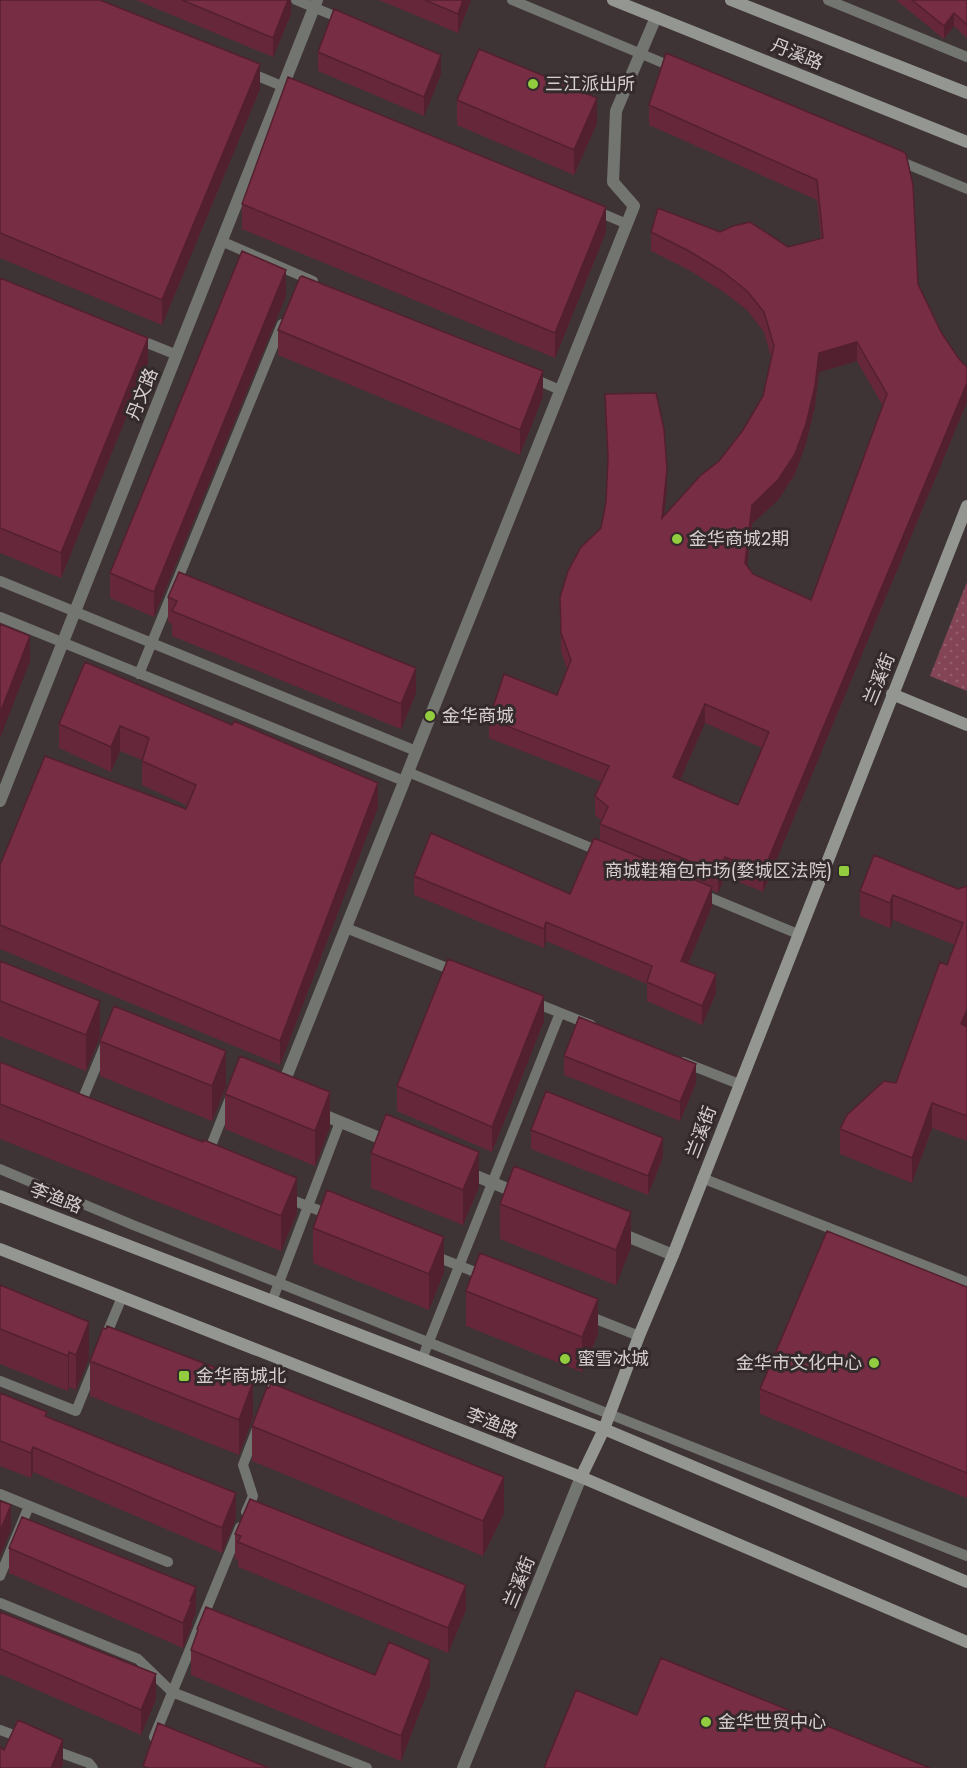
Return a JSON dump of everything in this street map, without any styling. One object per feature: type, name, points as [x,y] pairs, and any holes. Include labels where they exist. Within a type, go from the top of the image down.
[{"type":"main road","name":"丹溪路","points":[[613,0],[967,142]]},
{"type":"main road","name":"丹溪路","points":[[731,0],[967,93]]},
{"type":"main road","name":"兰溪街","points":[[581,1477],[610,1414],[967,506]]},
{"type":"main road","points":[[892,694],[967,725]]},
{"type":"main road","name":"李渔路","points":[[0,1196],[604,1429],[967,1582]]},
{"type":"main road","name":"李渔路","points":[[0,1249],[581,1477],[967,1642]]},
{"type":"street","name":"丹文路","points":[[0,801],[221,241],[288,88],[316,4]]},
{"type":"street","points":[[278,1097],[627,224],[633,206],[613,182],[616,111],[656,17]]},
{"type":"street","points":[[309,1110],[406,1148]]},
{"type":"street","points":[[449,1165],[535,1200]]},
{"type":"street","points":[[609,1229],[673,1254]]},
{"type":"street","name":"兰溪街","points":[[463,1768],[581,1477]]},
{"type":"lane","points":[[296,0],[316,4],[357,25]]},
{"type":"lane","points":[[512,0],[684,72]]},
{"type":"lane","points":[[828,0],[967,57]]},
{"type":"lane","points":[[240,69],[288,88]]},
{"type":"lane","points":[[891,158],[967,189]]},
{"type":"lane","points":[[582,206],[627,224]]},
{"type":"lane","points":[[221,241],[324,286]]},
{"type":"lane","points":[[298,287],[302,276]]},
{"type":"lane","points":[[139,674],[289,309]]},
{"type":"lane","points":[[121,332],[177,355]]},
{"type":"lane","points":[[517,371],[560,390]]},
{"type":"lane","points":[[0,581],[416,751]]},
{"type":"lane","points":[[0,617],[139,674],[614,858]]},
{"type":"lane","points":[[690,889],[798,934]]},
{"type":"lane","points":[[346,928],[464,974]]},
{"type":"lane","points":[[528,1000],[602,1029]]},
{"type":"lane","points":[[422,1359],[560,1013]]},
{"type":"lane","points":[[65,1111],[82,1117],[111,1031]]},
{"type":"lane","points":[[676,1059],[739,1084]]},
{"type":"lane","points":[[203,1165],[232,1091]]},
{"type":"lane","points":[[272,1301],[340,1122]]},
{"type":"lane","points":[[0,1169],[967,1556]]},
{"type":"lane","points":[[702,1178],[967,1282]]},
{"type":"lane","points":[[277,1194],[340,1219]]},
{"type":"lane","points":[[416,1249],[491,1278]]},
{"type":"lane","points":[[0,1381],[76,1411],[122,1297]]},
{"type":"lane","points":[[576,1311],[639,1336]]},
{"type":"lane","points":[[150,1746],[253,1496],[243,1465],[283,1360]]},
{"type":"lane","points":[[0,1494],[168,1562]]},
{"type":"lane","points":[[0,1576],[29,1506]]},
{"type":"lane","points":[[0,1602],[138,1659],[172,1692],[367,1768]]},
{"type":"lane","points":[[0,1730],[33,1742]]},
{"type":"lane","points":[[45,1747],[89,1763],[93,1768]]},
{"type":"shaded area","points":[[967,582],[967,691],[930,676]]},
{"type":"building","points":[[0,0],[100,0],[260,64],[162,300],[0,233]]},
{"type":"building","points":[[182,0],[288,0],[273,38]]},
{"type":"building","points":[[425,0],[463,0],[458,14]]},
{"type":"building","points":[[912,0],[967,0],[967,25],[954,13],[944,26]]},
{"type":"building","points":[[334,9],[441,55],[424,97],[318,52]]},
{"type":"building","points":[[479,49],[597,98],[574,150],[457,100]]},
{"type":"building","name":"金华商城2期","points":[[666,53],[904,152],[913,185],[918,284],[941,332],[967,367],[967,383],[763,872],[725,857],[718,873],[600,824],[608,807],[595,796],[609,766],[489,719],[504,674],[557,695],[571,660],[561,633],[560,597],[568,571],[581,547],[601,528],[606,502],[608,457],[605,394],[656,393],[664,429],[667,469],[662,518],[700,476],[719,461],[743,430],[763,396],[774,346],[764,312],[747,291],[722,271],[651,232],[658,208],[720,232],[750,222],[788,247],[823,238],[817,180],[649,105]],"holes":[[[857,342],[887,394],[811,600],[753,574],[745,563],[752,505],[778,480],[795,454],[806,424],[815,386],[819,353]],[[705,704],[769,732],[738,805],[673,777]]]},
{"type":"building","points":[[288,77],[606,207],[555,333],[242,204]]},
{"type":"building","points":[[242,251],[286,270],[154,592],[110,573]]},
{"type":"building","points":[[302,276],[543,371],[520,430],[278,330]]},
{"type":"building","points":[[0,278],[148,338],[61,553],[0,528]]},
{"type":"building","points":[[179,572],[416,668],[401,704],[172,611],[177,601],[168,597]]},
{"type":"building","points":[[0,624],[30,636],[0,713]]},
{"type":"building","points":[[85,662],[232,725],[234,721],[378,783],[280,1041],[0,925],[0,865],[45,756],[186,809],[196,785],[142,761],[149,738],[120,726],[111,747],[59,724]]},
{"type":"building","points":[[431,833],[570,894],[594,838],[712,887],[681,961],[716,974],[702,1006],[647,982],[652,966],[546,922],[544,929],[414,876]]},
{"type":"building","points":[[874,855],[958,889],[967,886],[967,1010],[961,1024],[967,1027],[967,1116],[932,1103],[912,1158],[840,1129],[847,1115],[884,1081],[896,1083],[940,962],[947,965],[963,923],[893,895],[890,903],[860,891]]},
{"type":"building","points":[[448,959],[544,996],[492,1127],[397,1086]]},
{"type":"building","points":[[0,961],[100,1001],[86,1035],[0,1001]]},
{"type":"building","points":[[114,1006],[226,1051],[212,1086],[100,1041]]},
{"type":"building","points":[[579,1017],[696,1064],[680,1102],[564,1056]]},
{"type":"building","points":[[240,1056],[330,1092],[315,1131],[225,1094]]},
{"type":"building","points":[[0,1062],[297,1178],[281,1216],[0,1104]]},
{"type":"building","points":[[546,1091],[663,1138],[648,1176],[531,1130]]},
{"type":"building","points":[[386,1114],[479,1152],[463,1190],[371,1153]]},
{"type":"building","points":[[514,1166],[631,1212],[616,1250],[500,1204]]},
{"type":"building","points":[[327,1190],[444,1237],[429,1274],[313,1228]]},
{"type":"building","name":"金华市文化中心","points":[[827,1231],[967,1287],[967,1473],[760,1389]]},
{"type":"building","points":[[480,1253],[598,1299],[582,1337],[466,1291]]},
{"type":"building","points":[[0,1285],[89,1322],[76,1355],[69,1352],[68,1356],[0,1329]]},
{"type":"building","points":[[107,1326],[253,1382],[239,1420],[90,1361],[103,1328],[106,1329]]},
{"type":"building","points":[[271,1383],[504,1477],[483,1521],[252,1426],[267,1387],[269,1388]]},
{"type":"building","points":[[0,1393],[47,1412],[45,1416],[236,1493],[222,1528],[33,1447],[31,1453],[0,1441]]},
{"type":"building","points":[[250,1499],[466,1585],[448,1628],[238,1542],[241,1536],[235,1534]]},
{"type":"building","points":[[0,1501],[11,1505],[0,1531]]},
{"type":"building","points":[[22,1517],[196,1587],[183,1623],[9,1548]]},
{"type":"building","points":[[206,1607],[375,1675],[389,1642],[430,1660],[401,1736],[191,1650]]},
{"type":"building","points":[[0,1612],[156,1674],[141,1710],[0,1649]]},
{"type":"building","name":"金华世贸中心","points":[[661,1658],[930,1768],[544,1768],[576,1690],[637,1715]]},
{"type":"building","points":[[18,1720],[63,1740],[51,1768],[0,1768],[0,1747],[4,1750]]},
{"type":"building","points":[[158,1723],[269,1768],[148,1768],[143,1766]]},
{"type":"place","name":"三江派出所","points":[[533,84]]},
{"type":"place","name":"金华商城2期","points":[[677,539]]},
{"type":"place","name":"金华商城","points":[[430,716]]},
{"type":"place","name":"商城鞋箱包市场(婺城区法院)","points":[[844,871]]},
{"type":"place","name":"蜜雪冰城","points":[[565,1359]]},
{"type":"place","name":"金华市文化中心","points":[[874,1363]]},
{"type":"place","name":"金华商城北","points":[[184,1376]]},
{"type":"place","name":"金华世贸中心","points":[[706,1722]]}]
